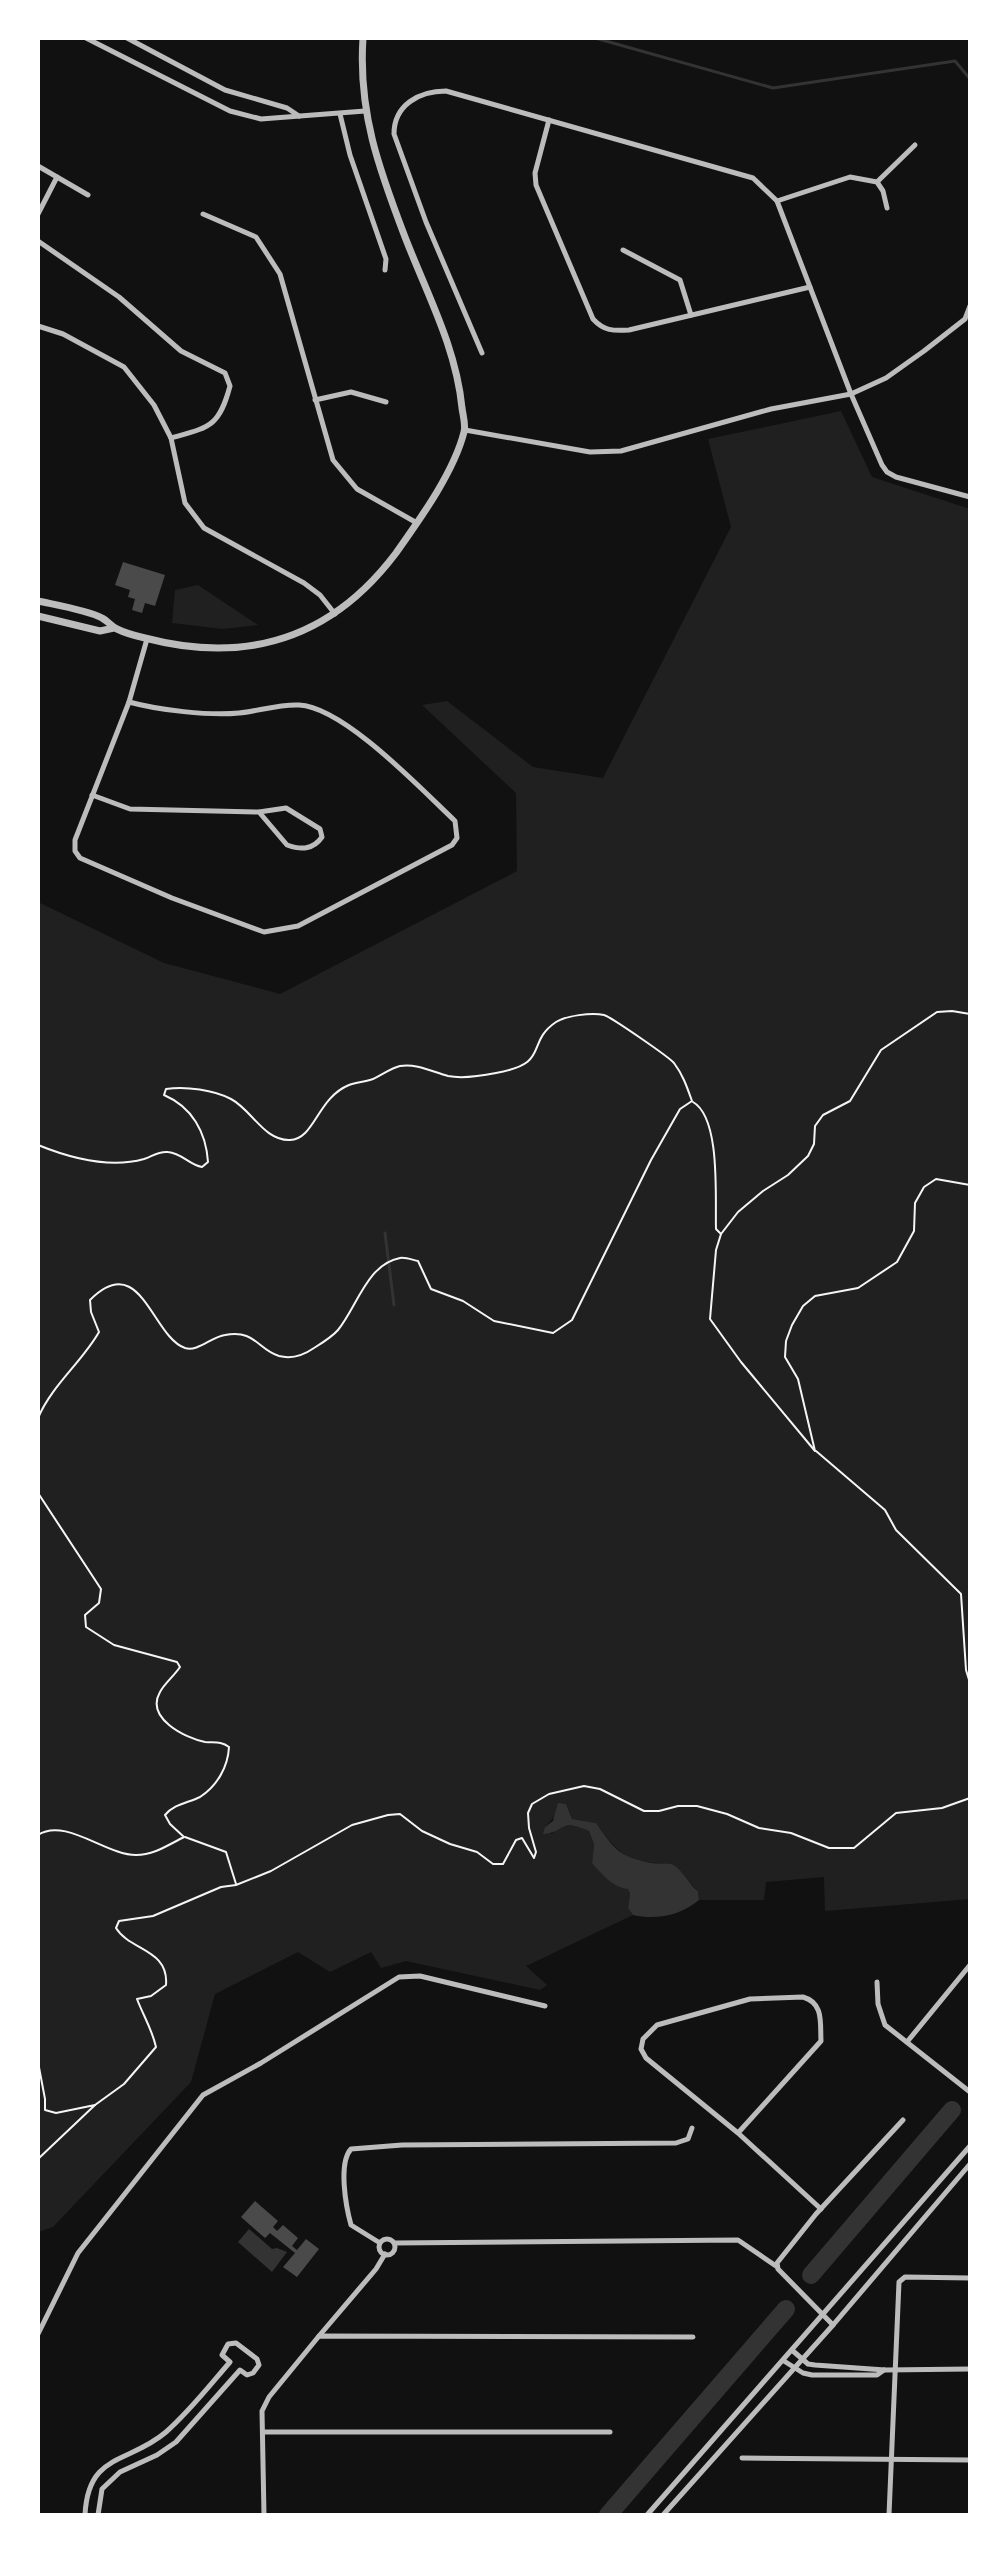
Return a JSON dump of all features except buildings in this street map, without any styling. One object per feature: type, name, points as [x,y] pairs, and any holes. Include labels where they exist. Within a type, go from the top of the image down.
[{"type":"street","points":[[86,38],[230,111],[261,119],[365,111]]},
{"type":"street","points":[[127,38],[225,90],[287,108],[301,118]]},
{"type":"street","points":[[38,601],[102,618],[114,628],[147,639],[200,647],[250,647],[303,633],[335,615],[381,573],[444,480],[465,430],[460,388],[452,351],[390,195],[365,111],[363,38]]},
{"type":"street","points":[[482,353],[426,222],[394,134],[394,124],[403,107],[423,94],[435,91],[446,91],[746,175],[772,194],[851,394],[875,452],[887,472],[970,497]]},
{"type":"street","points":[[340,114],[350,155],[386,259],[385,270]]},
{"type":"street","points":[[549,120],[535,173],[536,185],[593,319],[599,326],[613,331],[810,287]]},
{"type":"street","points":[[877,182],[915,145]]},
{"type":"street","points":[[38,166],[88,195]]},
{"type":"street","points":[[38,214],[57,177]]},
{"type":"street","points":[[777,201],[850,177],[877,182],[887,208]]},
{"type":"street","points":[[203,214],[256,237],[280,274],[333,460],[357,489],[417,523]]},
{"type":"street","points":[[38,241],[119,297],[181,351],[225,373],[230,386],[216,421],[201,430],[171,438]]},
{"type":"street","points":[[623,250],[680,280],[691,315]]},
{"type":"street","points":[[465,430],[590,452],[621,451],[771,409],[851,394],[886,378],[968,320],[970,306]]},
{"type":"street","points":[[38,326],[63,334],[124,367],[154,405],[171,438],[185,503],[204,528],[304,583],[320,595],[335,615]]},
{"type":"street","points":[[315,400],[351,392],[386,402]]},
{"type":"street","points":[[48,603],[41,617],[100,631],[114,628]]},
{"type":"street","points":[[129,702],[152,708],[235,713],[287,705],[311,706],[369,742],[455,821],[457,838],[452,845],[298,926],[264,932],[172,898],[80,858],[75,851],[75,840],[129,702],[147,639]]},
{"type":"street","points":[[92,795],[130,809],[259,812],[286,808],[320,829],[322,837],[317,845],[308,848],[287,845],[259,812]]},
{"type":"street","points":[[907,2042],[970,1965]]},
{"type":"street","points":[[38,2334],[78,2253],[203,2095],[261,2063],[399,1977],[420,1976],[545,2006]]},
{"type":"street","points":[[877,1982],[881,2018],[885,2025],[970,2092]]},
{"type":"street","points":[[738,2133],[821,2041],[820,2013],[811,1999],[750,1999],[657,2025],[643,2039],[641,2049],[646,2058],[738,2133],[821,2209]]},
{"type":"street","points":[[776,2266],[779,2257],[903,2120]]},
{"type":"street","points":[[380,2243],[351,2225],[344,2176],[347,2153],[351,2149],[402,2145],[683,2143],[692,2128]]},
{"type":"street","points":[[647,2515],[970,2146]]},
{"type":"street","points":[[663,2515],[833,2325],[970,2164]]},
{"type":"street","points":[[380,2243],[387,2239],[394,2243],[738,2240],[776,2266],[833,2325]]},
{"type":"street","points":[[380,2243],[380,2251],[385,2254]]},
{"type":"street","points":[[264,2515],[262,2411],[269,2397],[376,2269],[385,2254],[394,2251],[394,2243]]},
{"type":"street","points":[[889,2515],[899,2282],[905,2277],[970,2278]]},
{"type":"street","points":[[319,2336],[693,2337]]},
{"type":"street","points":[[233,2342],[259,2361],[258,2368],[251,2375],[230,2362],[222,2352],[233,2342]]},
{"type":"street","points":[[793,2351],[815,2365],[885,2370],[970,2369]]},
{"type":"street","points":[[784,2361],[812,2375],[877,2375],[885,2370]]},
{"type":"street","points":[[85,2515],[86,2495],[91,2481],[112,2461],[167,2432],[230,2362]]},
{"type":"street","points":[[98,2515],[102,2489],[120,2472],[157,2455],[176,2442],[240,2370]]},
{"type":"street","points":[[263,2432],[610,2432]]},
{"type":"street","points":[[742,2458],[970,2460]]},
{"type":"path","points":[[970,1014],[937,1012],[881,1050],[850,1101],[823,1115],[815,1126],[814,1144],[808,1156],[738,1212],[721,1234],[716,1250],[710,1319],[741,1362],[815,1451],[885,1510],[896,1530],[961,1594],[966,1670],[970,1683]]},
{"type":"path","points":[[38,1145],[83,1161],[145,1159],[157,1152],[170,1152],[202,1167],[208,1162],[207,1141],[199,1125],[185,1109],[164,1095],[166,1089],[202,1091],[231,1099],[271,1136],[287,1141],[308,1133],[325,1102],[349,1085],[370,1080],[400,1066],[414,1066],[451,1077],[511,1070],[525,1065],[536,1055],[542,1035],[558,1021],[575,1016],[605,1015],[671,1060],[685,1080],[692,1101],[705,1114],[712,1135],[716,1229],[721,1234]]},
{"type":"path","points":[[38,1418],[44,1404],[99,1332],[90,1300],[101,1290],[115,1285],[130,1287],[147,1302],[158,1322],[182,1347],[193,1349],[225,1335],[249,1336],[279,1356],[304,1355],[337,1332],[376,1270],[401,1258],[418,1261],[431,1289],[463,1301],[494,1321],[553,1333],[572,1320],[651,1160],[680,1109],[692,1101]]},
{"type":"path","points":[[815,1451],[798,1379],[785,1357],[786,1341],[803,1306],[815,1296],[858,1288],[897,1262],[914,1231],[915,1203],[924,1187],[936,1179],[970,1185]]},
{"type":"path","points":[[38,1493],[101,1589],[99,1603],[85,1615],[86,1627],[114,1645],[177,1662],[180,1667],[159,1693],[157,1709],[167,1723],[188,1738],[223,1743],[229,1747],[228,1760],[218,1779],[202,1796],[165,1815],[184,1837],[226,1852],[236,1885]]},
{"type":"path","points":[[38,2159],[95,2105],[124,2084],[156,2047],[153,2030],[141,2013],[137,1999],[151,1996],[166,1985],[165,1968],[152,1953],[120,1933],[116,1928],[119,1921],[153,1916],[221,1887],[236,1885],[271,1871],[352,1825],[400,1814],[422,1831],[477,1852],[493,1864],[503,1864],[516,1840],[522,1838],[534,1858],[536,1852],[528,1813],[532,1804],[549,1794],[584,1786],[600,1789],[644,1811],[697,1806],[727,1814],[759,1828],[791,1833],[829,1848],[854,1848],[896,1813],[942,1808],[970,1798]]},
{"type":"path","points":[[38,1835],[46,1829],[62,1830],[131,1855],[151,1854],[184,1837]]},
{"type":"path","points":[[38,2062],[45,2110],[56,2113],[95,2105]]},
{"type":"shaded area","points":[[841,411],[872,477],[970,509],[970,1899],[825,1911],[824,1877],[766,1882],[764,1900],[699,1900],[698,1891],[671,1864],[644,1862],[626,1856],[596,1823],[572,1819],[566,1804],[545,1827],[551,1834],[570,1826],[589,1831],[594,1844],[592,1863],[628,1889],[628,1908],[633,1915],[526,1966],[547,1985],[540,1990],[406,1961],[381,1968],[371,1952],[330,1972],[298,1952],[215,1994],[191,2082],[53,2227],[38,2232],[38,902],[164,963],[280,994],[517,871],[516,793],[422,705],[447,701],[533,767],[603,778],[731,527],[708,439]]},
{"type":"shaded area","points":[[198,585],[258,625],[223,629],[172,623],[175,590]]},
{"type":"shaded area","points":[[558,1803],[566,1804],[572,1819],[596,1823],[624,1854],[651,1863],[675,1866],[698,1891],[699,1900],[684,1910],[668,1915],[633,1915],[628,1908],[628,1889],[612,1883],[592,1863],[594,1844],[589,1831],[567,1826],[543,1834],[545,1827],[553,1821]]},
{"type":"shaded area","points":[[249,2229],[272,2249],[287,2252],[272,2272],[238,2242]]},
{"type":"waterway","points":[[595,38],[773,88],[955,61],[970,79]]},
{"type":"waterway","points":[[385,1233],[394,1305]]},
{"type":"waterway","points":[[811,2275],[952,2110]]},
{"type":"waterway","points":[[608,2515],[786,2309]]}]
